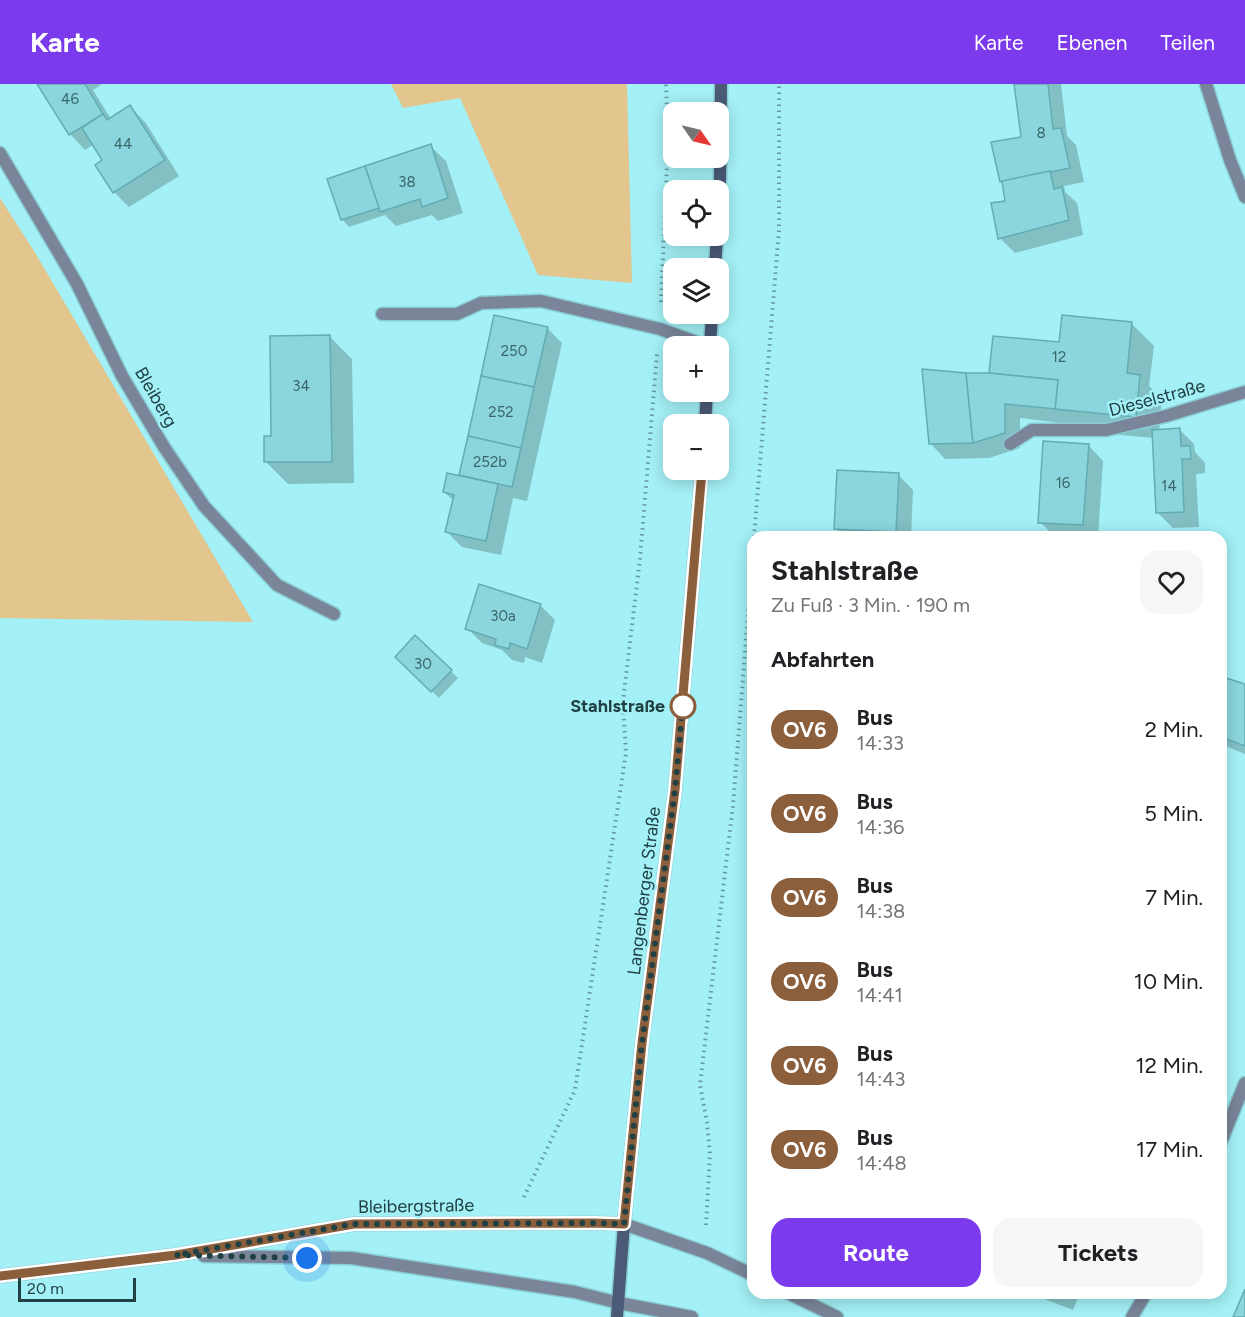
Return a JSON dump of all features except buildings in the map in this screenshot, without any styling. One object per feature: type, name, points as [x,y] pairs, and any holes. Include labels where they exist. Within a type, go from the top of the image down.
[{"type":"main road","points":[[720,180],[721,84]]},
{"type":"main road","name":"Langenberger Straße","points":[[617,1317],[642,1043],[675,790],[701,480]]},
{"type":"street","points":[[1206,84],[1230,160],[1245,197]]},
{"type":"street","name":"Bleiberg","points":[[0,153],[77,284],[122,376],[164,447],[204,506],[277,585],[334,614]]},
{"type":"street","points":[[382,314],[458,314],[481,303],[541,301],[660,329],[680,336]]},
{"type":"street","name":"Dieselstraße","points":[[1010,444],[1032,430],[1106,430],[1166,416],[1245,392]]},
{"type":"street","points":[[1227,1127],[1245,1083]]},
{"type":"street","name":"Bleibergstraße","points":[[0,1276],[176,1255],[354,1224],[624,1224]]},
{"type":"street","points":[[624,1224],[707,1253],[747,1272]]},
{"type":"street","name":"Bleibergstraße","points":[[176,1255],[351,1258],[575,1292],[619,1303]]},
{"type":"street","points":[[800,1299],[837,1317]]},
{"type":"street","points":[[1132,1317],[1142,1299]]},
{"type":"street","points":[[619,1303],[692,1317]]},
{"type":"path","points":[[754,531],[778,230],[779,84]]},
{"type":"path","points":[[511,1223],[575,1090],[626,753],[623,701],[640,559]]},
{"type":"path","points":[[706,1211],[710,1154],[700,1085],[736,772],[747,629]]},
{"type":"shaded area","points":[[391,84],[627,84],[632,283],[538,275],[460,98],[403,108]]},
{"type":"shaded area","points":[[0,198],[34,251],[253,622],[0,618]]},
{"type":"bus line","name":"OV6","points":[[0,1276],[176,1255],[354,1224],[624,1224],[642,1043],[675,790],[701,480]]},
{"type":"place","name":"Stahlstraße","points":[[683,706]]},
{"type":"route","points":[[307,1258],[176,1255],[354,1224],[624,1224],[642,1043],[675,790],[683,703],[683,706]]}]
